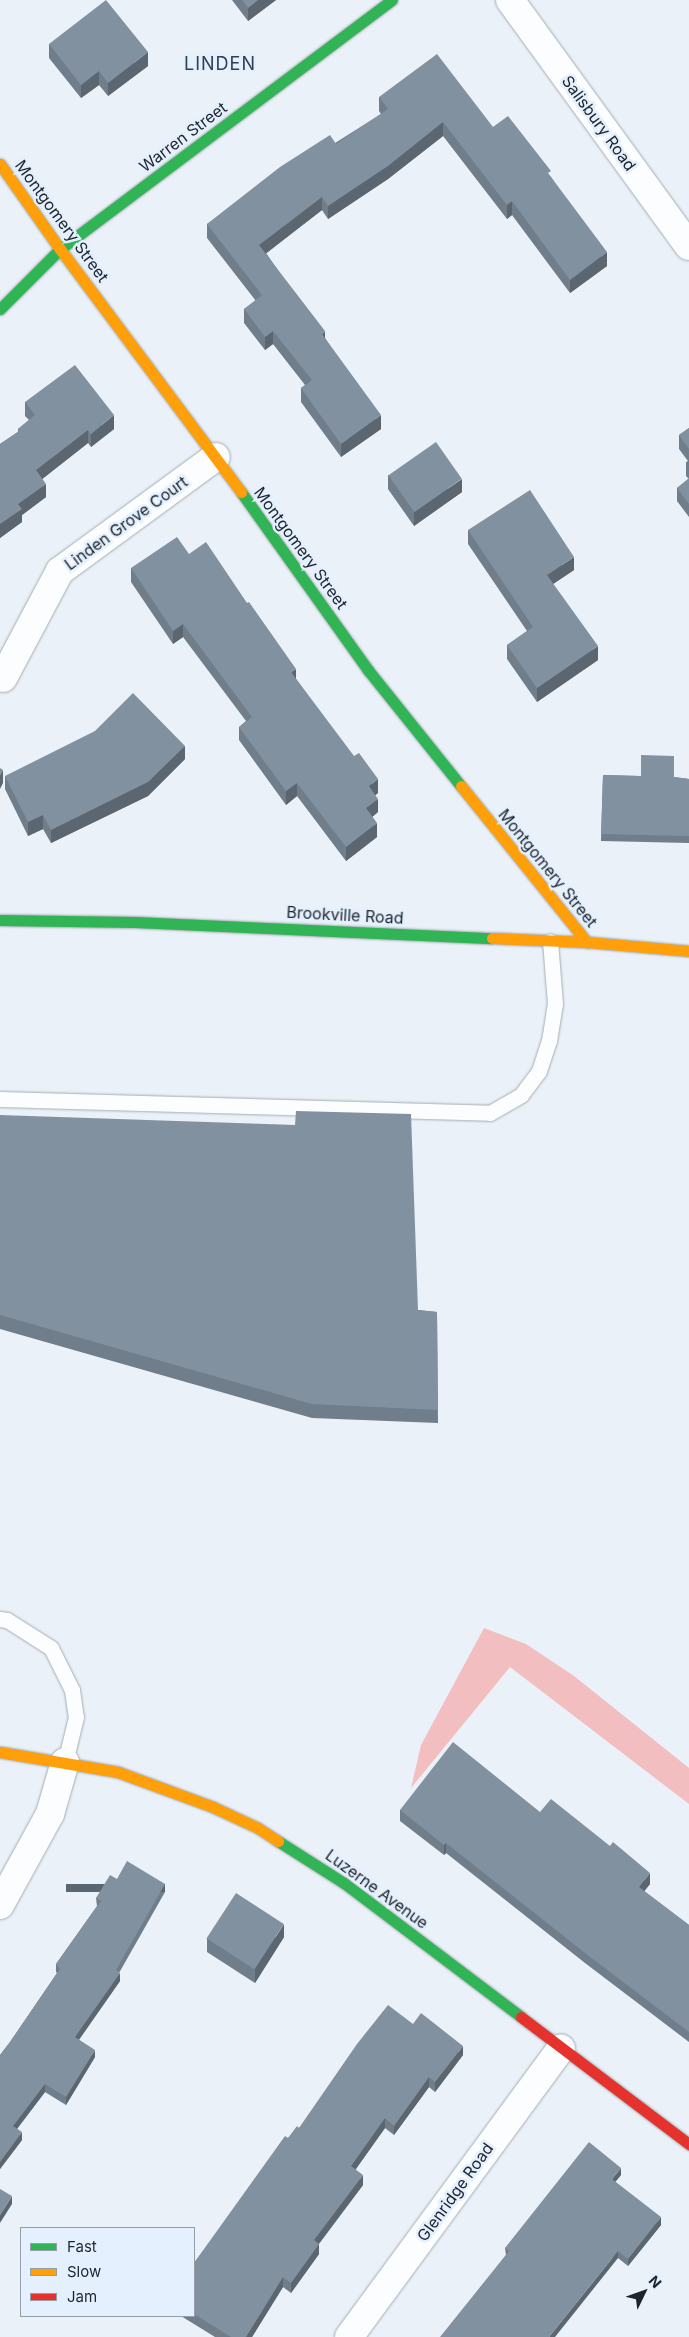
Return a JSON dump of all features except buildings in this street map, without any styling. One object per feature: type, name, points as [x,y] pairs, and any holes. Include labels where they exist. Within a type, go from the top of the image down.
[{"type":"street","name":"Warren Street","points":[[0,308],[60,249],[392,0]]},
{"type":"street","name":"Salisbury Road","points":[[510,0],[689,246]]},
{"type":"street","name":"Montgomery Street","points":[[0,164],[60,249],[216,457],[368,670],[587,942]]},
{"type":"street","name":"Linden Grove Court","points":[[3,678],[60,572],[216,457]]},
{"type":"street","name":"Brookville Road","points":[[0,920],[135,922],[587,942],[689,951]]},
{"type":"street","name":"Luzerne Avenue","points":[[0,1752],[118,1772],[213,1807],[258,1828],[344,1884],[689,2144]]},
{"type":"street","points":[[0,1905],[50,1814],[65,1762]]},
{"type":"street","name":"Glenridge Road","points":[[349,2337],[561,2048]]},
{"type":"lane","points":[[0,1099],[490,1113],[521,1095],[539,1071],[549,1041],[555,1004],[550,941]]},
{"type":"lane","points":[[0,1619],[8,1620],[51,1648],[72,1690],[76,1717],[65,1762]]},
{"type":"shaded area","points":[[484,1628],[526,1644],[574,1676],[689,1768],[689,1804],[510,1667],[411,1788],[421,1745]]},
{"type":"traffic: fast","points":[[0,309],[60,249],[392,0]]},
{"type":"traffic: fast","points":[[241,492],[368,670],[461,786]]},
{"type":"traffic: fast","points":[[0,920],[135,922],[492,938]]},
{"type":"traffic: fast","points":[[278,1841],[344,1883],[521,2017]]},
{"type":"traffic: slow","points":[[0,164],[60,249],[241,492]]},
{"type":"traffic: slow","points":[[461,786],[587,942]]},
{"type":"traffic: slow","points":[[492,938],[587,942],[689,951]]},
{"type":"traffic: slow","points":[[0,1752],[118,1772],[213,1807],[258,1828],[278,1841]]},
{"type":"traffic: jam","points":[[521,2017],[689,2144]]},
{"type":"district","name":"LINDEN","points":[[220,64]]}]
